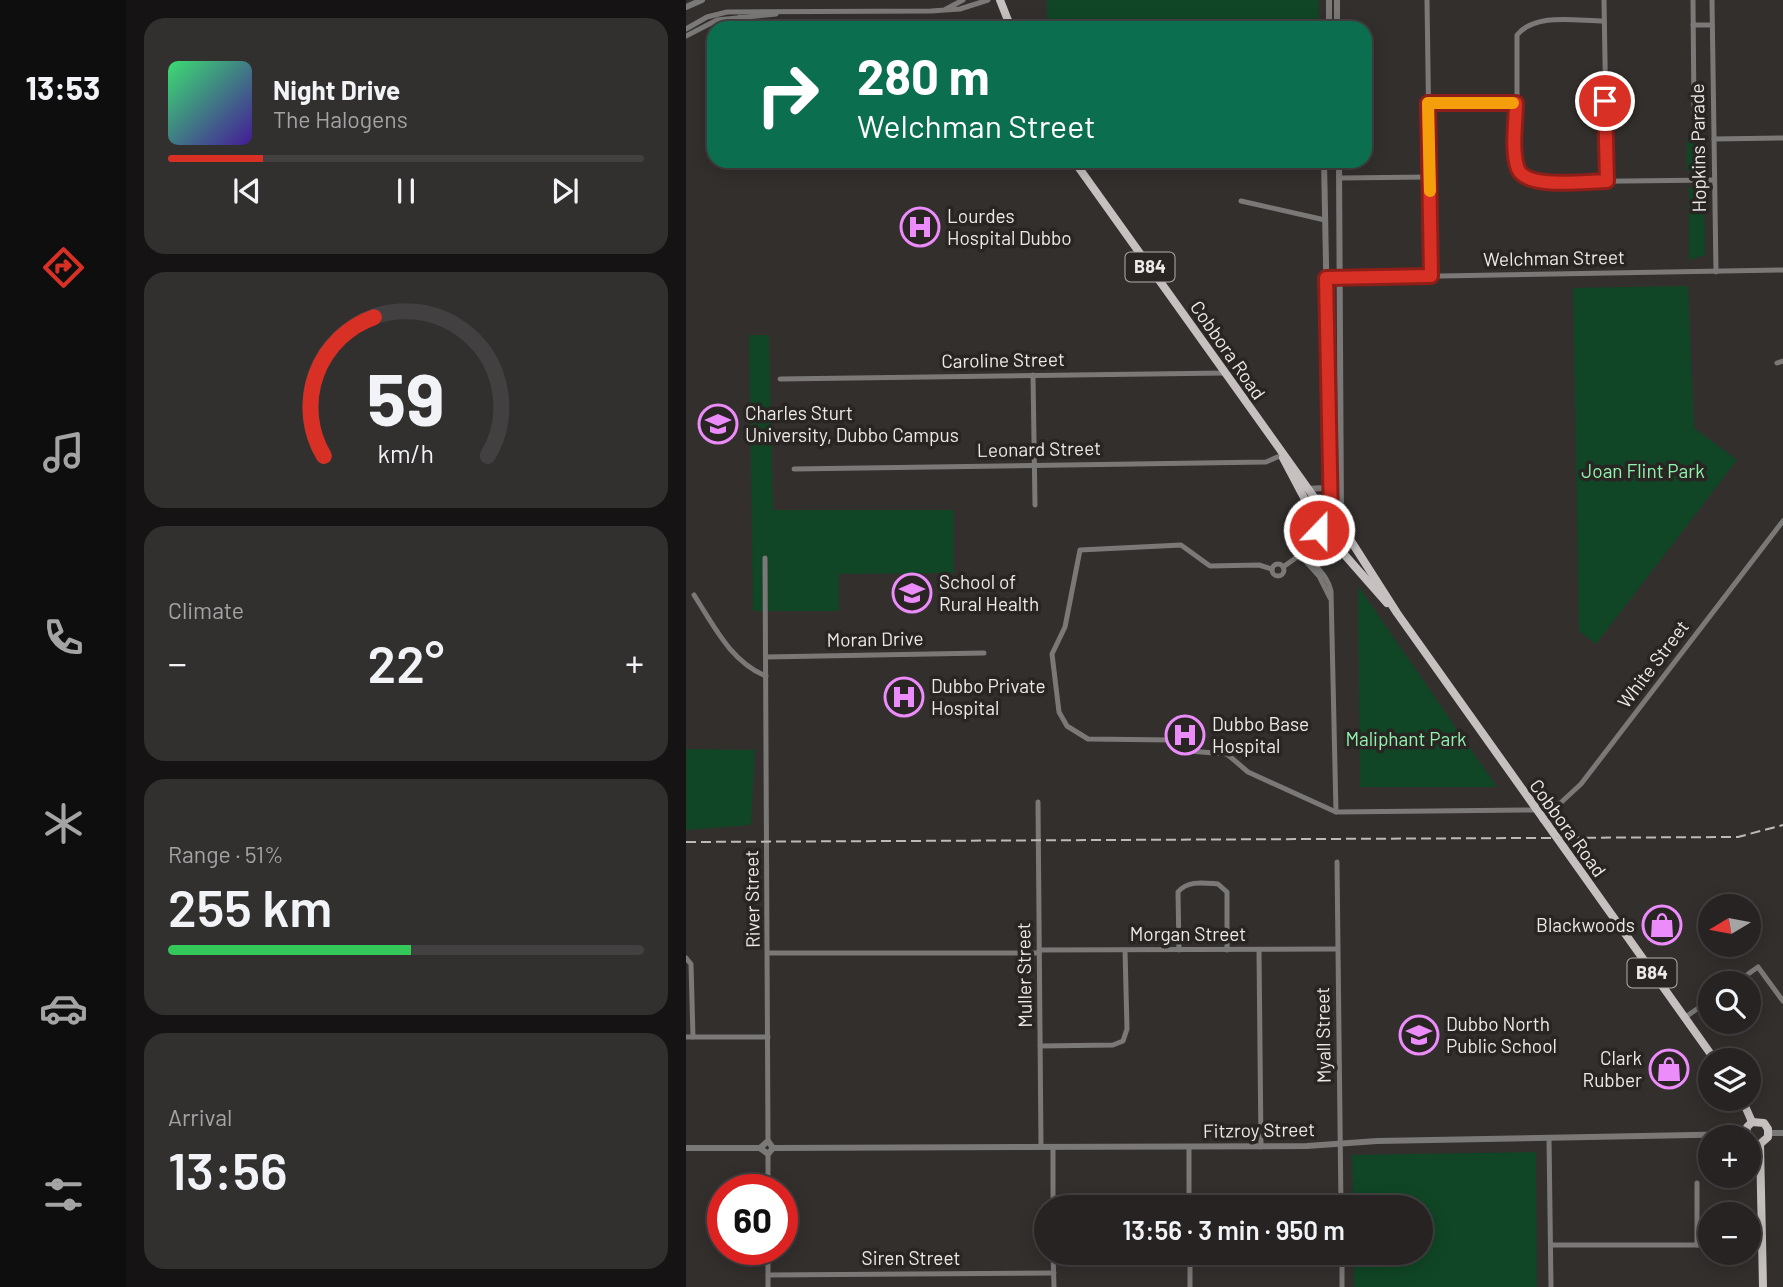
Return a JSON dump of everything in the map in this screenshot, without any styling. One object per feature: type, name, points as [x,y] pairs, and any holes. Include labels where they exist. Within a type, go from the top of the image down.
[{"type":"main road","points":[[1000,0],[1008,21]]},
{"type":"main road","name":"Cobbora Road","points":[[1079,168],[1306,489],[1330,518]]},
{"type":"main road","name":"Cobbora Road","points":[[1282,455],[1310,509],[1319,535]]},
{"type":"main road","points":[[1319,535],[1320,526],[1330,518],[1341,520]]},
{"type":"main road","name":"B84","points":[[1341,520],[1346,533]]},
{"type":"main road","points":[[1331,545],[1343,541],[1346,533]]},
{"type":"main road","name":"Cobbora Road","points":[[1346,533],[1397,613],[1534,810],[1706,1048]]},
{"type":"main road","name":"B84","points":[[1319,535],[1331,545]]},
{"type":"main road","name":"Cobbora Road","points":[[1331,545],[1397,613]]},
{"type":"main road","points":[[1747,1111],[1751,1125]]},
{"type":"main road","points":[[1752,1122],[1763,1123],[1769,1133],[1761,1143]]},
{"type":"main road","points":[[1761,1188],[1763,1287]]},
{"type":"street","points":[[686,7],[702,0]]},
{"type":"street","points":[[946,9],[963,0]]},
{"type":"street","points":[[715,21],[779,14],[946,9],[988,0]]},
{"type":"street","points":[[1329,0],[1329,21]]},
{"type":"street","points":[[1337,0],[1337,21]]},
{"type":"street","points":[[1427,0],[1431,276]]},
{"type":"street","points":[[1604,0],[1607,181]]},
{"type":"street","name":"Hopkins Parade","points":[[1693,0],[1697,126]]},
{"type":"street","name":"Hopkins Parade","points":[[1712,0],[1716,272]]},
{"type":"street","points":[[739,21],[744,12]]},
{"type":"street","points":[[686,29],[716,14],[779,14]]},
{"type":"street","points":[[1604,20],[1537,22],[1522,29],[1515,45],[1518,169],[1526,178],[1538,182],[1714,180]]},
{"type":"street","points":[[686,36],[707,25]]},
{"type":"street","points":[[1693,25],[1712,25]]},
{"type":"street","points":[[1428,103],[1516,103]]},
{"type":"street","points":[[1714,139],[1783,138]]},
{"type":"street","points":[[1324,168],[1330,518]]},
{"type":"street","points":[[1339,168],[1341,520]]},
{"type":"street","points":[[1340,178],[1429,177]]},
{"type":"street","points":[[1241,201],[1325,220]]},
{"type":"street","name":"Welchman Street","points":[[1326,278],[1783,270]]},
{"type":"street","name":"Caroline Street","points":[[780,379],[1225,373]]},
{"type":"street","points":[[1033,375],[1035,505]]},
{"type":"street","name":"Leonard Street","points":[[794,468],[1266,462],[1282,455]]},
{"type":"street","points":[[1306,489],[1324,488],[1330,474]]},
{"type":"street","name":"White Street","points":[[1542,820],[1581,784],[1783,521]]},
{"type":"street","points":[[1319,535],[1304,552],[1283,566],[1280,575],[1259,565],[1210,565],[1181,545],[1080,550],[1065,627],[1052,654],[1056,704],[1067,726],[1088,739],[1172,740],[1189,751],[1227,754],[1248,772],[1336,812],[1534,810]]},
{"type":"street","points":[[1304,552],[1331,545]]},
{"type":"street","points":[[1304,552],[1332,601],[1336,812]]},
{"type":"street","name":"River Street","points":[[765,558],[768,1141]]},
{"type":"street","points":[[694,596],[718,633],[745,666],[766,676]]},
{"type":"street","name":"Moran Drive","points":[[766,657],[984,653]]},
{"type":"street","name":"Muller Street","points":[[1038,802],[1041,1147]]},
{"type":"street","name":"Myall Street","points":[[1337,862],[1341,1195]]},
{"type":"street","points":[[1179,950],[1178,892],[1183,886],[1194,883],[1218,884],[1227,892],[1227,950]]},
{"type":"street","name":"Morgan Street","points":[[768,953],[1337,949]]},
{"type":"street","points":[[1040,1046],[1113,1045],[1124,1041],[1128,1029],[1125,950]]},
{"type":"street","points":[[1259,950],[1261,1147]]},
{"type":"street","points":[[686,958],[691,964],[689,1037],[768,1037]]},
{"type":"street","points":[[1761,971],[1783,1001]]},
{"type":"street","points":[[1684,1018],[1698,1008]]},
{"type":"street","points":[[1769,1133],[1783,1133]]},
{"type":"street","name":"Fitzroy Street","points":[[770,1151],[1261,1147],[1549,1138],[1698,1137]]},
{"type":"street","points":[[1549,1138],[1551,1287]]},
{"type":"street","points":[[760,1148],[768,1141],[769,1174]]},
{"type":"street","points":[[1053,1147],[1053,1195]]},
{"type":"street","points":[[1189,1147],[1189,1195]]},
{"type":"street","points":[[686,1148],[760,1148],[770,1151]]},
{"type":"street","points":[[1551,1245],[1697,1245],[1697,1183]]},
{"type":"street","points":[[768,1265],[768,1287]]},
{"type":"street","points":[[1054,1265],[1054,1287]]},
{"type":"street","points":[[1190,1265],[1190,1287]]},
{"type":"street","points":[[1342,1265],[1342,1287]]},
{"type":"street","name":"Siren Street","points":[[768,1275],[1054,1273]]},
{"type":"green space","points":[[1047,0],[1319,0],[1319,21],[1047,21]]},
{"type":"green space","points":[[1687,138],[1703,138],[1703,167],[1700,171],[1687,171]]},
{"type":"green space","points":[[1689,187],[1704,193],[1705,255],[1689,260]]},
{"type":"green space","name":"Joan Flint Park","points":[[1688,286],[1694,428],[1737,460],[1596,644],[1579,631],[1573,288]]},
{"type":"green space","points":[[749,335],[769,335],[773,510],[954,510],[954,573],[839,574],[839,611],[753,611]]},
{"type":"green space","name":"Maliphant Park","points":[[1358,586],[1497,787],[1360,787]]},
{"type":"green space","points":[[686,749],[755,750],[751,825],[686,830]]},
{"type":"green space","points":[[1536,1152],[1537,1287],[1354,1287],[1354,1265],[1433,1265],[1433,1195],[1353,1195],[1352,1155]]},
{"type":"railway","points":[[686,842],[1738,837],[1783,825]]},
{"type":"slow traffic","points":[[1430,191],[1428,103],[1513,103]]},
{"type":"place","name":"Lourdes Hospital Dubbo","points":[[920,227]]},
{"type":"place","name":"Charles Sturt University, Dubbo Campus","points":[[718,424]]},
{"type":"place","name":"School of Rural Health","points":[[912,593]]},
{"type":"place","name":"Dubbo Private Hospital","points":[[904,697]]},
{"type":"place","name":"Dubbo Base Hospital","points":[[1185,735]]},
{"type":"place","name":"Blackwoods","points":[[1662,925]]},
{"type":"place","name":"Dubbo North Public School","points":[[1419,1035]]},
{"type":"place","name":"Clark Rubber","points":[[1669,1069]]},
{"type":"route","points":[[1319,530],[1322,523],[1331,518],[1326,278],[1431,276],[1428,103],[1516,103],[1518,169],[1526,178],[1538,182],[1607,181],[1605,101]]}]
